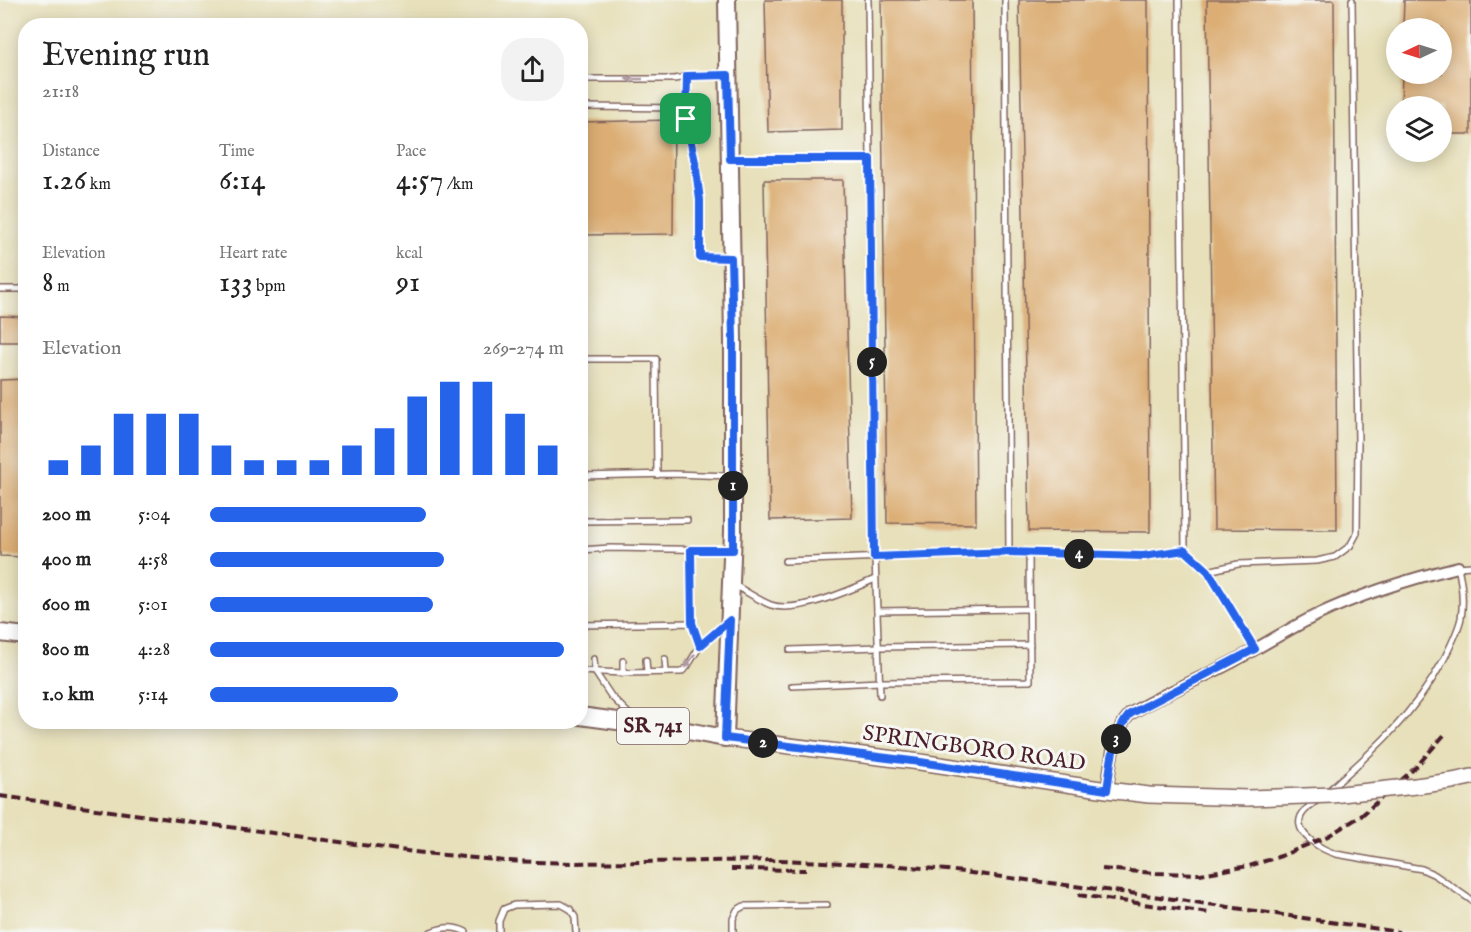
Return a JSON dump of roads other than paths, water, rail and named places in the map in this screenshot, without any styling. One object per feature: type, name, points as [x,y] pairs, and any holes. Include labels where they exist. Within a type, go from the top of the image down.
[{"type":"main road","points":[[725,738],[733,550],[730,159],[726,0]]},
{"type":"main road","points":[[0,633],[18,635]]},
{"type":"main road","name":"SPRINGBORO ROAD","points":[[588,717],[725,738],[920,762],[1149,795],[1248,798],[1332,795],[1416,786],[1471,777]]},
{"type":"street","points":[[1107,790],[1117,734],[1123,721],[1130,714],[1347,601],[1382,588],[1458,567]]},
{"type":"lane","points":[[868,0],[874,557],[880,695]]},
{"type":"lane","points":[[1005,0],[1009,552]]},
{"type":"lane","points":[[1179,0],[1185,550],[1208,571],[1255,649]]},
{"type":"lane","points":[[1208,571],[1238,564],[1317,561],[1335,557],[1350,546],[1357,533],[1358,442],[1352,0]]},
{"type":"lane","points":[[588,79],[674,79],[687,76],[728,75]]},
{"type":"lane","points":[[687,76],[686,119],[700,200],[700,257],[731,258]]},
{"type":"lane","points":[[588,107],[686,108]]},
{"type":"lane","points":[[730,159],[870,159]]},
{"type":"lane","points":[[0,289],[18,289]]},
{"type":"lane","points":[[588,359],[656,359],[657,475]]},
{"type":"lane","points":[[588,476],[673,474],[733,476]]},
{"type":"lane","points":[[588,520],[687,520]]},
{"type":"lane","points":[[588,549],[733,550]]},
{"type":"lane","points":[[691,550],[692,623],[700,646]]},
{"type":"lane","points":[[785,561],[1009,552],[1143,556],[1185,550]]},
{"type":"lane","points":[[792,686],[880,682],[1030,681],[1029,552]]},
{"type":"lane","points":[[1471,566],[1458,567],[1461,583],[1461,616],[1449,650],[1436,674],[1419,699],[1379,746],[1302,813],[1300,819],[1303,831],[1312,843],[1327,851],[1422,869],[1441,878],[1471,900]]},
{"type":"lane","points":[[732,584],[772,606],[793,606],[846,592],[875,579]]},
{"type":"lane","points":[[877,611],[1029,609]]},
{"type":"lane","points":[[588,672],[681,672],[700,646],[730,620]]},
{"type":"lane","points":[[665,623],[665,632]]},
{"type":"lane","points":[[588,625],[692,623]]},
{"type":"lane","points":[[623,624],[623,632]]},
{"type":"lane","points":[[645,624],[645,633]]},
{"type":"lane","points":[[594,625],[594,632]]},
{"type":"lane","points":[[790,650],[1030,645]]},
{"type":"lane","points":[[594,659],[595,672],[611,696],[639,724]]},
{"type":"lane","points":[[665,659],[666,672]]},
{"type":"lane","points":[[646,660],[647,672]]},
{"type":"lane","points":[[623,661],[623,673]]},
{"type":"lane","points":[[499,932],[499,921],[504,909],[514,904],[561,904],[570,909],[575,917],[576,932]]},
{"type":"lane","points":[[733,932],[733,919],[737,910],[744,906],[827,905]]},
{"type":"lane","points":[[431,932],[458,928],[466,932]]},
{"type":"railway","points":[[1102,869],[1200,874],[1249,866],[1281,856],[1328,836],[1361,816],[1416,767],[1445,734]]},
{"type":"railway","points":[[0,796],[414,852],[505,861],[573,863],[780,860],[947,870],[1153,896],[1399,932]]},
{"type":"railway","points":[[731,869],[806,870]]},
{"type":"railway","points":[[1078,895],[1209,913]]}]
